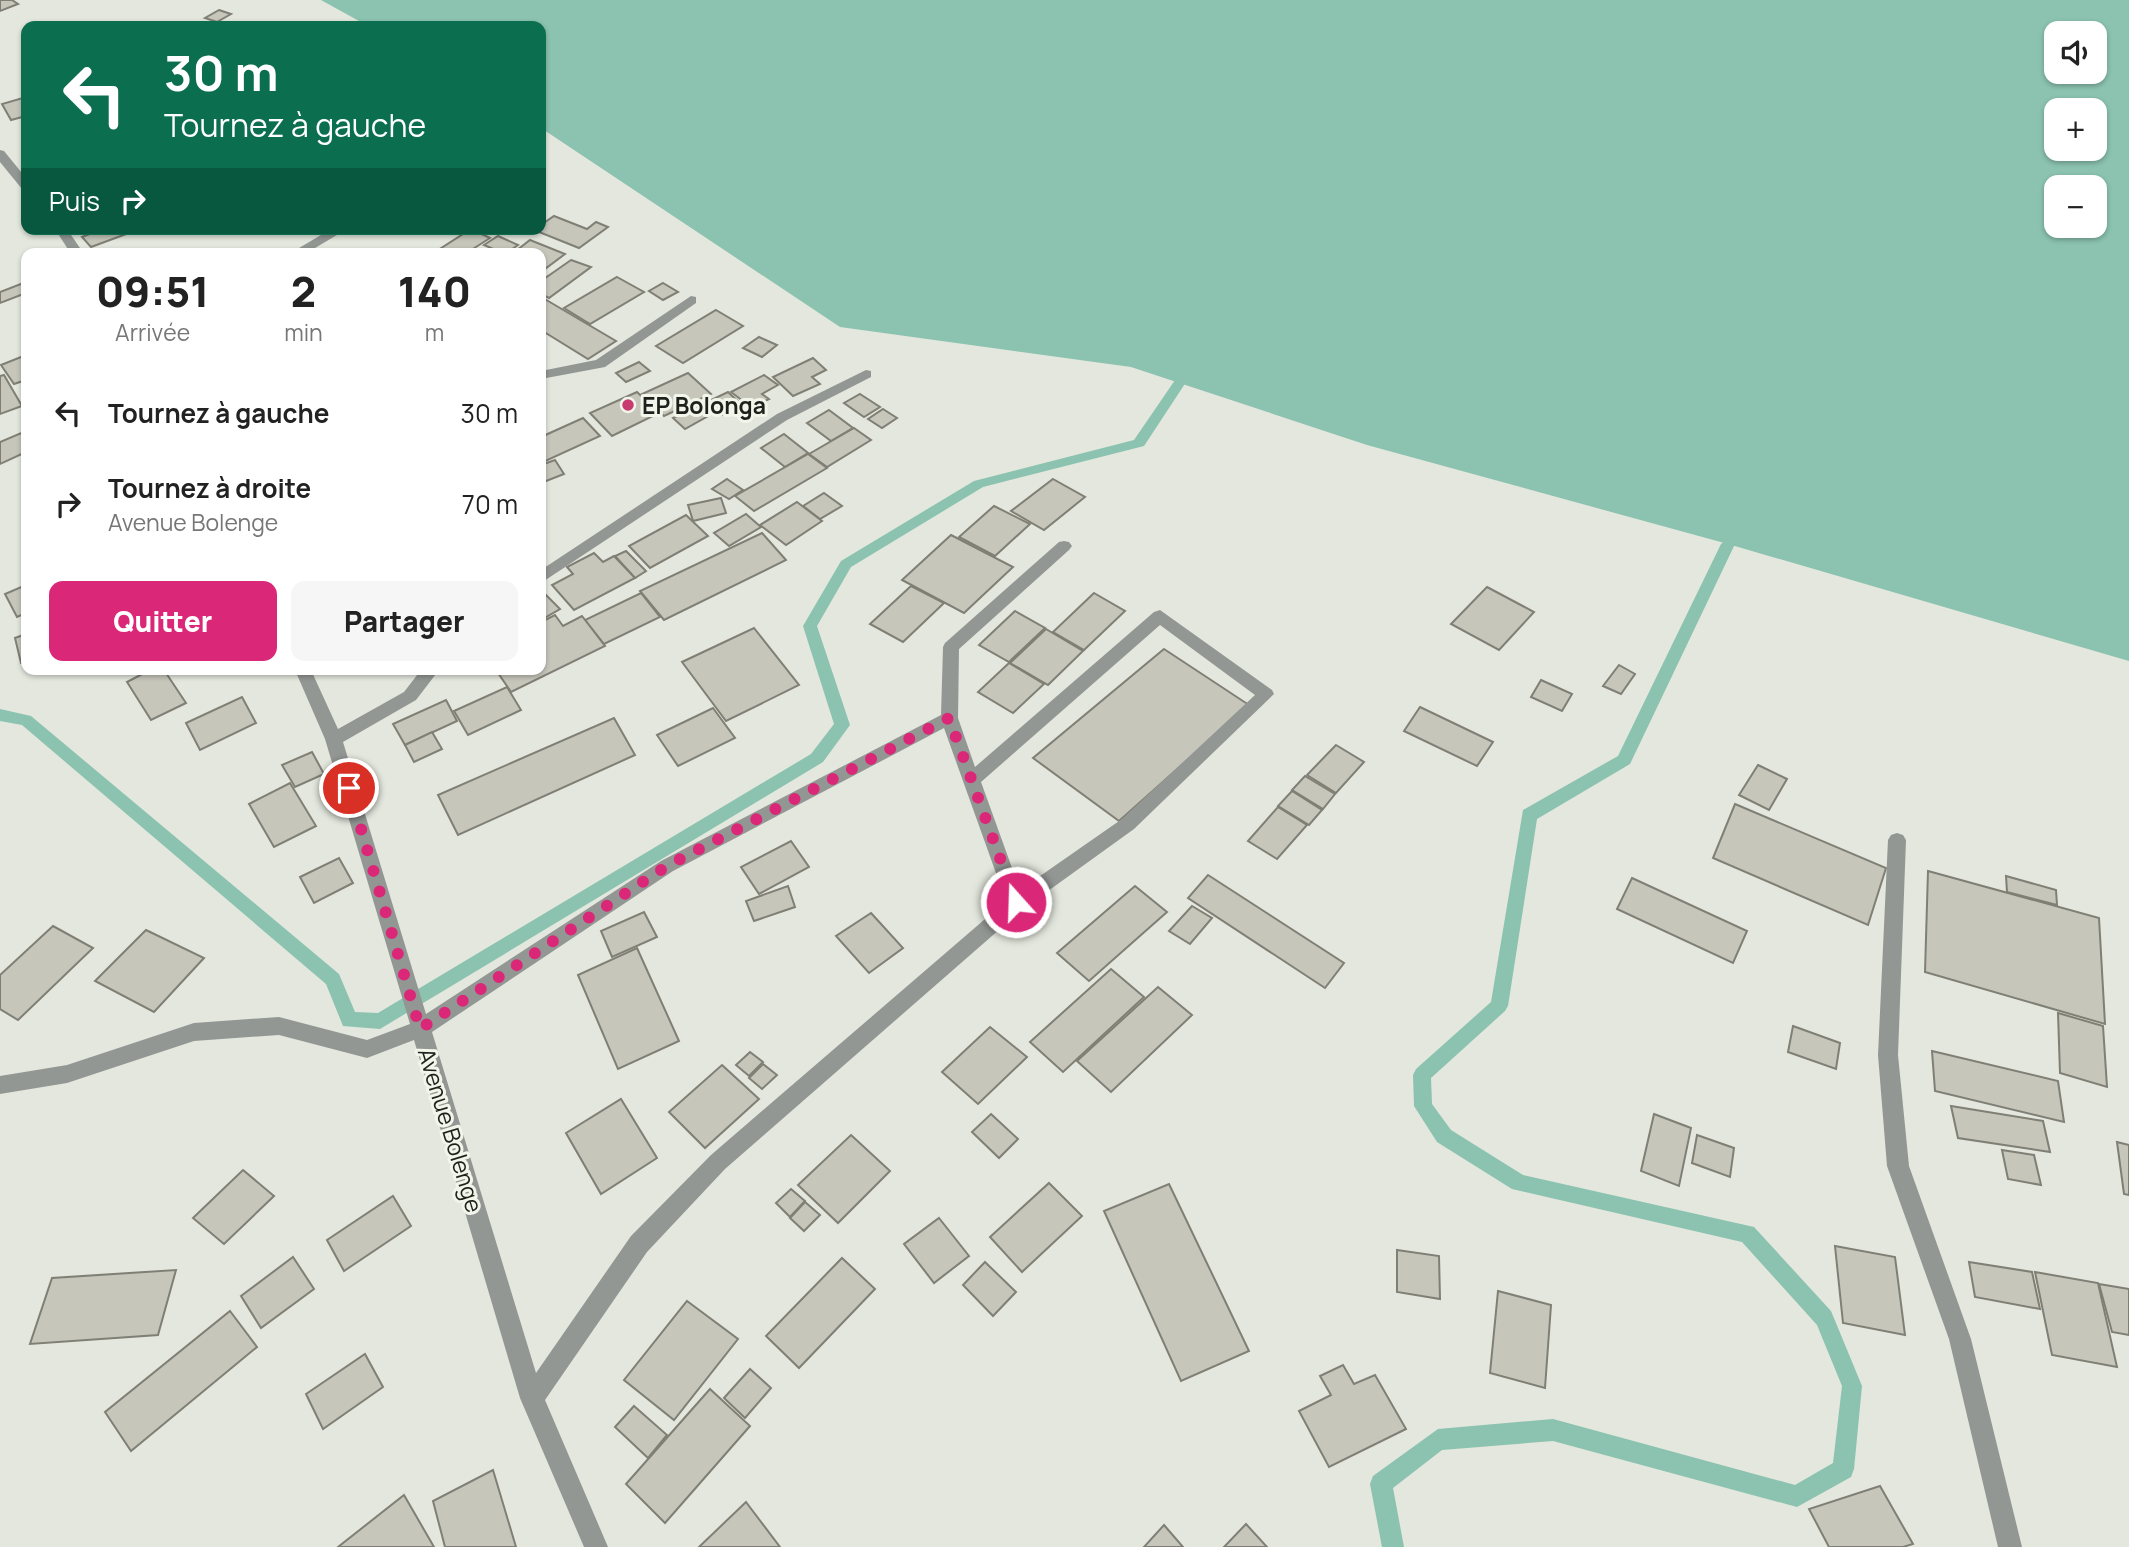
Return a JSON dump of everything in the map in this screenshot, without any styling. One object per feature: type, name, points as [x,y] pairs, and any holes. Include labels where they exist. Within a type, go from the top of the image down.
[{"type":"street","points":[[0,154],[21,180]]},
{"type":"street","points":[[307,248],[330,235]]},
{"type":"street","points":[[546,373],[600,365],[691,300]]},
{"type":"street","points":[[546,574],[782,417],[866,374]]},
{"type":"street","points":[[1016,902],[949,718],[951,647],[1064,546]]},
{"type":"street","points":[[531,1398],[639,1244],[718,1162],[1016,902],[1128,824],[1266,694],[1160,616],[972,780]]},
{"type":"street","name":"Avenue Bolenge","points":[[305,675],[334,738],[531,1398],[596,1547]]},
{"type":"street","points":[[334,738],[410,696],[427,675]]},
{"type":"street","points":[[0,1085],[67,1074],[194,1032],[279,1026],[367,1049],[419,1025],[667,866],[949,718]]},
{"type":"street","points":[[1897,839],[1888,1055],[1898,1166],[1960,1339],[2010,1547]]},
{"type":"shaded area","points":[[321,0],[2129,0],[2129,661],[1728,544],[1367,445],[1131,367],[840,327],[546,131],[546,21],[359,21]]},
{"type":"building","points":[[0,0],[12,0],[18,4],[0,11]]},
{"type":"building","points":[[219,10],[231,14],[219,21],[205,18]]},
{"type":"building","points":[[21,98],[21,117],[11,120],[2,104]]},
{"type":"building","points":[[554,216],[587,229],[596,222],[608,227],[579,248],[546,235],[546,222]]},
{"type":"building","points":[[87,235],[124,235],[91,247],[82,237]]},
{"type":"building","points":[[462,235],[484,235],[490,238],[474,248],[441,248]]},
{"type":"building","points":[[498,236],[518,245],[514,248],[491,248],[484,245]]},
{"type":"building","points":[[530,240],[565,254],[546,268],[546,248],[520,248]]},
{"type":"building","points":[[571,260],[591,267],[549,298],[546,296],[546,278]]},
{"type":"building","points":[[617,277],[644,292],[590,324],[564,308]]},
{"type":"building","points":[[663,283],[678,292],[663,300],[649,291]]},
{"type":"building","points":[[21,284],[21,295],[0,303],[0,292]]},
{"type":"building","points":[[546,300],[616,341],[588,359],[546,333]]},
{"type":"building","points":[[716,310],[743,326],[683,363],[656,346]]},
{"type":"building","points":[[759,337],[777,345],[762,357],[743,348]]},
{"type":"building","points":[[21,357],[21,382],[14,384],[1,365]]},
{"type":"building","points":[[813,358],[826,370],[812,377],[820,384],[793,396],[773,377]]},
{"type":"building","points":[[639,362],[650,371],[626,382],[616,373]]},
{"type":"building","points":[[688,373],[711,394],[664,416],[642,394]]},
{"type":"building","points":[[4,375],[21,406],[0,414],[0,376]]},
{"type":"building","points":[[764,375],[778,385],[762,394],[769,399],[752,408],[731,392]]},
{"type":"building","points":[[637,392],[659,413],[612,436],[590,413]]},
{"type":"building","points":[[728,392],[742,405],[723,415],[707,402]]},
{"type":"building","points":[[860,394],[880,407],[864,417],[844,403]]},
{"type":"building","points":[[696,406],[708,416],[685,429],[673,418]]},
{"type":"building","points":[[883,409],[897,418],[882,428],[868,419]]},
{"type":"building","points":[[829,410],[853,428],[831,441],[807,423]]},
{"type":"building","points":[[583,418],[600,436],[546,461],[546,435]]},
{"type":"building","points":[[854,428],[871,440],[827,467],[809,454]]},
{"type":"building","points":[[21,433],[21,454],[0,464],[0,442]]},
{"type":"building","points":[[784,434],[808,453],[785,467],[761,448]]},
{"type":"building","points":[[808,454],[827,468],[754,511],[735,496]]},
{"type":"building","points":[[555,460],[564,474],[546,481],[546,463]]},
{"type":"building","points":[[727,479],[743,490],[729,499],[712,489]]},
{"type":"building","points":[[1053,479],[1085,497],[1044,530],[1011,511]]},
{"type":"building","points":[[824,493],[842,506],[820,519],[803,506]]},
{"type":"building","points":[[721,498],[726,513],[693,521],[688,505]]},
{"type":"building","points":[[797,502],[822,521],[786,545],[760,525]]},
{"type":"building","points":[[994,506],[1030,524],[995,556],[959,537]]},
{"type":"building","points":[[746,514],[761,527],[729,546],[714,533]]},
{"type":"building","points":[[686,515],[708,536],[650,568],[629,546]]},
{"type":"building","points":[[762,533],[786,560],[664,620],[640,591]]},
{"type":"building","points":[[951,535],[1013,567],[964,613],[902,580]]},
{"type":"building","points":[[626,551],[646,571],[635,578],[615,556]]},
{"type":"building","points":[[594,553],[603,562],[614,556],[635,578],[574,610],[552,585],[573,574],[567,567]]},
{"type":"building","points":[[911,586],[944,603],[903,642],[870,624]]},
{"type":"building","points":[[21,587],[21,615],[17,617],[5,594]]},
{"type":"building","points":[[1487,587],[1534,612],[1499,650],[1451,624]]},
{"type":"building","points":[[641,593],[660,617],[604,644],[585,620]]},
{"type":"building","points":[[1094,593],[1125,611],[1084,650],[1053,632]]},
{"type":"building","points":[[546,595],[560,609],[546,617]]},
{"type":"building","points":[[1015,611],[1045,628],[1009,662],[979,645]]},
{"type":"building","points":[[555,615],[563,626],[582,616],[605,646],[546,675],[546,620]]},
{"type":"building","points":[[754,628],[799,685],[726,721],[682,662]]},
{"type":"building","points":[[1046,629],[1083,651],[1048,685],[1010,663]]},
{"type":"building","points":[[21,636],[21,663],[15,638]]},
{"type":"building","points":[[1164,649],[1249,705],[1119,821],[1033,758]]},
{"type":"building","points":[[1009,663],[1044,684],[1013,713],[978,692]]},
{"type":"building","points":[[1619,665],[1635,674],[1621,694],[1603,686]]},
{"type":"building","points":[[140,675],[167,675],[186,703],[151,720],[127,682]]},
{"type":"building","points":[[499,675],[546,675],[511,692]]},
{"type":"building","points":[[1541,680],[1572,694],[1562,711],[1531,697]]},
{"type":"building","points":[[507,687],[521,710],[468,735],[454,711]]},
{"type":"building","points":[[242,697],[256,723],[200,750],[186,723]]},
{"type":"building","points":[[446,700],[457,721],[405,745],[393,724]]},
{"type":"building","points":[[1420,707],[1493,742],[1477,766],[1404,731]]},
{"type":"building","points":[[713,708],[735,738],[678,766],[657,735]]},
{"type":"building","points":[[614,718],[635,755],[458,835],[438,795]]},
{"type":"building","points":[[432,732],[442,749],[414,762],[405,745]]},
{"type":"building","points":[[1336,745],[1364,762],[1336,793],[1307,775]]},
{"type":"building","points":[[312,752],[324,774],[295,787],[282,765]]},
{"type":"building","points":[[1758,765],[1787,779],[1769,810],[1739,795]]},
{"type":"building","points":[[1305,776],[1335,794],[1323,809],[1292,790]]},
{"type":"building","points":[[290,783],[316,826],[274,847],[249,804]]},
{"type":"building","points":[[1292,791],[1322,810],[1309,825],[1278,806]]},
{"type":"building","points":[[1735,804],[1886,868],[1868,925],[1713,858]]},
{"type":"building","points":[[1278,807],[1307,825],[1277,859],[1248,841]]},
{"type":"building","points":[[791,841],[809,867],[759,894],[741,867]]},
{"type":"building","points":[[339,858],[353,883],[314,903],[300,877]]},
{"type":"building","points":[[1928,871],[2099,918],[2105,1024],[1925,972]]},
{"type":"building","points":[[1208,875],[1344,963],[1325,988],[1188,898]]},
{"type":"building","points":[[2006,876],[2056,890],[2057,905],[2007,892]]},
{"type":"building","points":[[1632,878],[1747,931],[1733,963],[1617,909]]},
{"type":"building","points":[[788,886],[795,907],[754,921],[746,901]]},
{"type":"building","points":[[1135,886],[1167,912],[1089,981],[1057,953]]},
{"type":"building","points":[[1192,906],[1212,918],[1190,944],[1169,931]]},
{"type":"building","points":[[644,912],[657,937],[612,957],[601,931]]},
{"type":"building","points":[[871,913],[903,948],[869,973],[836,936]]},
{"type":"building","points":[[53,926],[93,948],[18,1020],[0,1009],[0,975]]},
{"type":"building","points":[[146,930],[204,958],[154,1012],[95,981]]},
{"type":"building","points":[[637,948],[679,1041],[618,1069],[578,975]]},
{"type":"building","points":[[1111,969],[1144,997],[1063,1072],[1030,1042]]},
{"type":"building","points":[[1158,987],[1192,1015],[1111,1092],[1077,1061]]},
{"type":"building","points":[[2058,1013],[2103,1026],[2107,1087],[2060,1073]]},
{"type":"building","points":[[1793,1026],[1840,1043],[1836,1069],[1788,1052]]},
{"type":"building","points":[[990,1027],[1027,1057],[978,1104],[942,1072]]},
{"type":"building","points":[[1932,1051],[2058,1081],[2064,1122],[1935,1091]]},
{"type":"building","points":[[750,1052],[763,1062],[749,1076],[736,1065]]},
{"type":"building","points":[[763,1064],[777,1075],[762,1089],[749,1078]]},
{"type":"building","points":[[722,1065],[759,1099],[705,1148],[669,1112]]},
{"type":"building","points":[[621,1099],[657,1158],[601,1194],[566,1133]]},
{"type":"building","points":[[1951,1106],[2043,1121],[2050,1152],[1958,1138]]},
{"type":"building","points":[[991,1114],[1018,1139],[999,1158],[972,1132]]},
{"type":"building","points":[[1654,1114],[1691,1128],[1679,1186],[1641,1171]]},
{"type":"building","points":[[851,1135],[890,1171],[838,1223],[798,1185]]},
{"type":"building","points":[[1697,1135],[1734,1148],[1730,1177],[1692,1163]]},
{"type":"building","points":[[2117,1142],[2129,1145],[2129,1195],[2124,1194]]},
{"type":"building","points":[[2002,1150],[2034,1155],[2041,1185],[2008,1179]]},
{"type":"building","points":[[243,1170],[274,1196],[224,1244],[193,1218]]},
{"type":"building","points":[[1049,1183],[1082,1216],[1022,1272],[990,1237]]},
{"type":"building","points":[[1169,1184],[1249,1351],[1181,1381],[1104,1211]]},
{"type":"building","points":[[791,1189],[805,1201],[790,1217],[776,1203]]},
{"type":"building","points":[[393,1196],[411,1226],[344,1271],[327,1240]]},
{"type":"building","points":[[805,1202],[820,1215],[804,1231],[790,1218]]},
{"type":"building","points":[[939,1218],[969,1256],[934,1283],[904,1244]]},
{"type":"building","points":[[1835,1246],[1895,1257],[1905,1335],[1843,1323]]},
{"type":"building","points":[[1397,1250],[1439,1256],[1440,1299],[1397,1292]]},
{"type":"building","points":[[293,1257],[314,1289],[261,1328],[241,1296]]},
{"type":"building","points":[[842,1258],[875,1289],[799,1368],[766,1336]]},
{"type":"building","points":[[985,1262],[1016,1292],[993,1316],[963,1285]]},
{"type":"building","points":[[1969,1262],[2032,1272],[2040,1309],[1975,1297]]},
{"type":"building","points":[[176,1270],[158,1335],[30,1344],[52,1278]]},
{"type":"building","points":[[2035,1272],[2098,1283],[2117,1367],[2052,1355]]},
{"type":"building","points":[[2099,1284],[2129,1289],[2129,1335],[2112,1332]]},
{"type":"building","points":[[1498,1291],[1551,1305],[1545,1388],[1490,1373]]},
{"type":"building","points":[[687,1301],[738,1339],[674,1420],[624,1380]]},
{"type":"building","points":[[230,1311],[257,1347],[131,1451],[105,1412]]},
{"type":"building","points":[[365,1354],[383,1387],[323,1429],[306,1394]]},
{"type":"building","points":[[1343,1365],[1354,1384],[1375,1375],[1406,1429],[1329,1467],[1299,1411],[1331,1395],[1320,1376]]},
{"type":"building","points":[[750,1369],[771,1388],[745,1418],[724,1398]]},
{"type":"building","points":[[710,1389],[750,1426],[665,1523],[626,1484]]},
{"type":"building","points":[[634,1406],[667,1435],[648,1458],[615,1427]]},
{"type":"building","points":[[493,1470],[516,1547],[445,1547],[433,1501]]},
{"type":"building","points":[[1880,1486],[1913,1544],[1903,1547],[1829,1547],[1809,1509]]},
{"type":"building","points":[[404,1495],[434,1547],[338,1547]]},
{"type":"building","points":[[746,1502],[780,1547],[699,1547]]},
{"type":"building","points":[[1246,1524],[1267,1547],[1224,1547]]},
{"type":"building","points":[[1164,1525],[1183,1547],[1144,1547]]},
{"type":"waterway","points":[[0,715],[26,720],[333,979],[349,1020],[380,1021],[817,758],[842,725],[810,626],[846,564],[979,484],[1139,443],[1190,367]]},
{"type":"waterway","points":[[1393,1547],[1381,1484],[1438,1440],[1553,1430],[1797,1496],[1843,1469],[1852,1386],[1824,1318],[1747,1234],[1519,1183],[1444,1136],[1423,1106],[1422,1075],[1499,1006],[1529,815],[1624,760],[1728,544]]},
{"type":"place","name":"EP Bolonga","points":[[628,405]]},
{"type":"route","points":[[349,788],[420,1029],[667,866],[949,718],[1016,902]]}]
